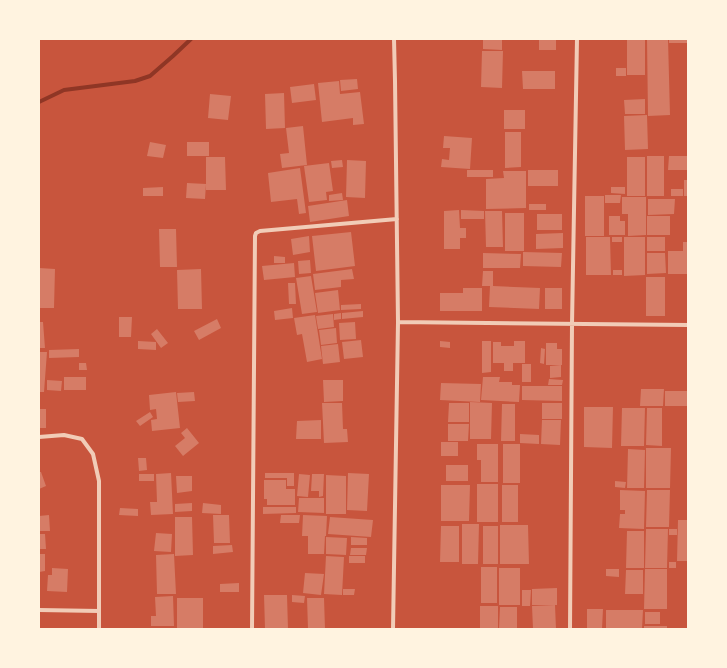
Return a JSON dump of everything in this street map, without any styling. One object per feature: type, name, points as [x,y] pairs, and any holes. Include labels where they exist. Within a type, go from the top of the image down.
[{"type":"street","points":[[393,629],[398,322],[394,39]]},
{"type":"street","points":[[570,629],[572,324],[577,39]]},
{"type":"street","points":[[252,629],[256,233],[260,231],[397,220]]},
{"type":"street","points":[[398,322],[688,324]]},
{"type":"street","points":[[39,437],[64,435],[82,439],[93,454],[99,481],[99,629]]},
{"type":"street","points":[[39,610],[99,611]]},
{"type":"building","points":[[483,39],[502,39],[502,50],[483,49]]},
{"type":"building","points":[[539,39],[556,39],[556,50],[539,50]]},
{"type":"building","points":[[627,39],[645,39],[645,75],[627,75]]},
{"type":"building","points":[[647,39],[668,39],[670,115],[648,116]]},
{"type":"building","points":[[669,39],[688,39],[688,43],[669,43]]},
{"type":"building","points":[[482,51],[503,51],[502,88],[481,87]]},
{"type":"building","points":[[616,68],[626,68],[626,76],[616,76]]},
{"type":"building","points":[[522,71],[555,71],[555,89],[523,89]]},
{"type":"building","points":[[357,79],[358,89],[341,91],[340,80]]},
{"type":"building","points":[[339,81],[340,94],[360,92],[364,124],[353,125],[353,118],[322,122],[318,83]]},
{"type":"building","points":[[314,84],[316,100],[292,103],[290,87]]},
{"type":"building","points":[[284,93],[285,128],[266,129],[265,94]]},
{"type":"building","points":[[210,94],[231,96],[228,120],[208,118]]},
{"type":"building","points":[[645,99],[645,114],[625,114],[624,100]]},
{"type":"building","points":[[504,110],[525,110],[525,129],[504,129]]},
{"type":"building","points":[[647,115],[648,149],[625,150],[624,116]]},
{"type":"building","points":[[303,126],[307,165],[282,168],[280,154],[289,153],[286,128]]},
{"type":"building","points":[[505,132],[521,132],[521,167],[505,168]]},
{"type":"building","points":[[444,136],[472,138],[470,169],[441,167],[442,159],[449,160],[450,148],[443,148]]},
{"type":"building","points":[[150,142],[166,145],[163,158],[147,156]]},
{"type":"building","points":[[187,142],[209,142],[209,156],[187,156]]},
{"type":"building","points":[[647,156],[664,156],[664,196],[647,196]]},
{"type":"building","points":[[669,156],[688,156],[688,170],[668,170]]},
{"type":"building","points":[[206,157],[225,157],[226,190],[206,190]]},
{"type":"building","points":[[627,157],[645,157],[645,196],[627,196]]},
{"type":"building","points":[[342,160],[343,167],[332,168],[331,161]]},
{"type":"building","points":[[347,160],[366,161],[365,198],[346,197]]},
{"type":"building","points":[[329,163],[333,191],[326,192],[327,200],[309,202],[304,166]]},
{"type":"building","points":[[300,168],[306,213],[299,214],[297,199],[271,202],[268,173]]},
{"type":"building","points":[[467,170],[493,170],[493,177],[467,177]]},
{"type":"building","points":[[528,170],[558,170],[558,186],[528,186]]},
{"type":"building","points":[[503,171],[526,171],[526,208],[486,209],[486,179],[504,178]]},
{"type":"building","points":[[684,180],[688,180],[688,196],[684,196]]},
{"type":"building","points":[[187,183],[206,184],[205,199],[186,198]]},
{"type":"building","points":[[163,187],[163,196],[143,196],[143,188]]},
{"type":"building","points":[[611,187],[625,187],[625,194],[611,193]]},
{"type":"building","points":[[671,189],[683,189],[683,196],[671,196]]},
{"type":"building","points":[[342,193],[343,200],[329,201],[329,195]]},
{"type":"building","points":[[605,195],[621,195],[620,203],[605,203]]},
{"type":"building","points":[[585,196],[604,196],[604,236],[585,236]]},
{"type":"building","points":[[622,197],[646,197],[646,235],[628,236],[628,214],[622,214]]},
{"type":"building","points":[[648,199],[675,199],[674,214],[648,215]]},
{"type":"building","points":[[347,200],[349,216],[310,222],[308,206]]},
{"type":"building","points":[[529,204],[546,204],[546,210],[529,210]]},
{"type":"building","points":[[459,210],[460,228],[466,228],[466,238],[460,238],[460,249],[444,249],[444,211]]},
{"type":"building","points":[[461,210],[484,211],[484,219],[461,219]]},
{"type":"building","points":[[485,211],[502,211],[503,247],[486,247]]},
{"type":"building","points":[[505,213],[524,213],[524,251],[505,251]]},
{"type":"building","points":[[537,214],[562,214],[562,230],[537,230]]},
{"type":"building","points":[[609,216],[620,216],[620,221],[625,221],[625,235],[609,235]]},
{"type":"building","points":[[647,216],[670,216],[670,235],[647,235]]},
{"type":"building","points":[[159,229],[176,229],[177,267],[160,267]]},
{"type":"building","points":[[351,232],[355,266],[316,271],[312,236]]},
{"type":"building","points":[[563,233],[563,248],[536,249],[536,234]]},
{"type":"building","points":[[309,236],[310,252],[293,255],[291,239]]},
{"type":"building","points":[[586,237],[610,237],[611,275],[586,275]]},
{"type":"building","points":[[612,237],[622,237],[622,242],[612,242]]},
{"type":"building","points":[[624,237],[645,237],[645,275],[624,276]]},
{"type":"building","points":[[647,237],[665,237],[665,251],[647,251]]},
{"type":"building","points":[[683,242],[688,242],[688,274],[668,274],[668,251],[683,251]]},
{"type":"building","points":[[523,252],[562,253],[561,267],[523,266]]},
{"type":"building","points":[[483,253],[521,254],[520,268],[483,268]]},
{"type":"building","points":[[647,253],[665,253],[666,273],[647,274]]},
{"type":"building","points":[[274,256],[285,257],[285,263],[274,263]]},
{"type":"building","points":[[310,260],[311,273],[299,274],[298,261]]},
{"type":"building","points":[[294,263],[295,277],[264,280],[262,266]]},
{"type":"building","points":[[39,268],[55,269],[54,308],[39,308]]},
{"type":"building","points":[[201,269],[202,309],[178,309],[177,270]]},
{"type":"building","points":[[352,269],[354,279],[341,280],[341,287],[315,290],[313,274]]},
{"type":"building","points":[[613,270],[622,270],[622,275],[613,275]]},
{"type":"building","points":[[483,271],[493,271],[493,286],[540,288],[539,309],[489,307],[490,286],[482,286]]},
{"type":"building","points":[[311,276],[317,312],[302,314],[296,278]]},
{"type":"building","points":[[646,277],[665,277],[665,316],[646,316]]},
{"type":"building","points":[[288,283],[295,283],[296,304],[289,304]]},
{"type":"building","points":[[463,288],[482,288],[482,311],[440,311],[440,293],[463,293]]},
{"type":"building","points":[[545,288],[562,288],[562,309],[545,309]]},
{"type":"building","points":[[338,290],[340,310],[318,313],[315,293]]},
{"type":"building","points":[[361,304],[361,309],[341,310],[341,305]]},
{"type":"building","points":[[292,308],[293,318],[275,320],[274,311]]},
{"type":"building","points":[[363,311],[363,317],[342,319],[342,313]]},
{"type":"building","points":[[341,313],[341,319],[334,320],[334,314]]},
{"type":"building","points":[[333,314],[334,327],[318,329],[316,316]]},
{"type":"building","points":[[315,315],[322,359],[307,362],[302,334],[297,335],[294,318]]},
{"type":"building","points":[[119,317],[132,317],[131,337],[119,337]]},
{"type":"building","points":[[217,319],[221,328],[199,340],[194,331]]},
{"type":"building","points":[[39,322],[43,322],[45,348],[39,348]]},
{"type":"building","points":[[355,322],[356,339],[340,340],[339,323]]},
{"type":"building","points":[[336,328],[337,343],[321,345],[319,330]]},
{"type":"building","points":[[157,329],[168,343],[161,348],[151,334]]},
{"type":"building","points":[[361,340],[363,357],[344,359],[342,342]]},
{"type":"building","points":[[138,341],[156,342],[156,350],[138,349]]},
{"type":"building","points":[[440,341],[450,342],[450,348],[440,347]]},
{"type":"building","points":[[482,341],[491,341],[491,372],[482,373]]},
{"type":"building","points":[[514,341],[525,341],[525,363],[513,363],[513,371],[504,371],[504,363],[493,363],[493,342],[501,342],[501,346],[514,346]]},
{"type":"building","points":[[546,343],[557,343],[557,349],[562,349],[562,365],[546,365]]},
{"type":"building","points":[[338,344],[340,362],[323,364],[321,346]]},
{"type":"building","points":[[541,348],[545,349],[544,364],[540,363]]},
{"type":"building","points":[[79,349],[79,357],[49,358],[49,350]]},
{"type":"building","points":[[39,352],[47,352],[44,392],[39,392]]},
{"type":"building","points":[[79,363],[86,363],[87,370],[79,370]]},
{"type":"building","points":[[522,364],[531,364],[531,382],[522,382]]},
{"type":"building","points":[[561,365],[561,377],[550,378],[550,366]]},
{"type":"building","points":[[64,377],[86,377],[86,390],[64,390]]},
{"type":"building","points":[[483,377],[500,377],[499,382],[512,382],[512,385],[520,385],[519,402],[481,400]]},
{"type":"building","points":[[549,379],[563,380],[562,385],[548,385]]},
{"type":"building","points":[[47,380],[62,381],[61,391],[47,390]]},
{"type":"building","points":[[323,380],[343,380],[343,401],[324,402]]},
{"type":"building","points":[[441,383],[481,384],[480,402],[440,400]]},
{"type":"building","points":[[522,386],[562,386],[562,401],[522,400]]},
{"type":"building","points":[[641,389],[664,389],[663,406],[640,406]]},
{"type":"building","points":[[665,391],[688,391],[688,406],[665,406]]},
{"type":"building","points":[[176,392],[180,428],[152,431],[151,420],[157,419],[156,409],[150,410],[149,395]]},
{"type":"building","points":[[194,392],[195,401],[178,402],[177,393]]},
{"type":"building","points":[[470,402],[492,403],[491,439],[470,439]]},
{"type":"building","points":[[322,403],[342,403],[343,429],[347,429],[348,442],[324,443]]},
{"type":"building","points":[[449,403],[469,403],[469,422],[448,422]]},
{"type":"building","points":[[542,403],[562,403],[562,419],[542,419]]},
{"type":"building","points":[[502,404],[515,404],[515,441],[501,441]]},
{"type":"building","points":[[584,407],[613,407],[612,448],[584,447]]},
{"type":"building","points":[[622,408],[645,408],[644,446],[621,446]]},
{"type":"building","points":[[647,408],[662,408],[662,446],[646,445]]},
{"type":"building","points":[[39,409],[46,409],[46,428],[39,428]]},
{"type":"building","points":[[150,412],[153,417],[140,426],[136,421]]},
{"type":"building","points":[[321,420],[321,439],[296,439],[297,421]]},
{"type":"building","points":[[542,420],[561,420],[560,445],[541,444]]},
{"type":"building","points":[[448,424],[469,424],[468,441],[448,441]]},
{"type":"building","points":[[187,428],[199,443],[183,456],[175,446],[185,438],[181,433]]},
{"type":"building","points":[[520,434],[539,435],[539,444],[520,443]]},
{"type":"building","points":[[441,442],[458,442],[458,456],[441,456]]},
{"type":"building","points":[[477,444],[498,444],[498,482],[481,482],[481,460],[477,460]]},
{"type":"building","points":[[503,444],[520,444],[520,483],[503,483]]},
{"type":"building","points":[[646,448],[671,448],[670,488],[646,488]]},
{"type":"building","points":[[628,449],[645,450],[644,488],[627,488]]},
{"type":"building","points":[[138,458],[146,458],[147,470],[139,471]]},
{"type":"building","points":[[446,465],[468,465],[468,481],[446,481]]},
{"type":"building","points":[[39,472],[41,472],[46,486],[39,489]]},
{"type":"building","points":[[171,473],[173,514],[151,515],[150,502],[157,502],[156,474]]},
{"type":"building","points":[[265,473],[294,473],[294,486],[287,486],[287,478],[265,478]]},
{"type":"building","points":[[348,473],[369,474],[367,511],[347,510]]},
{"type":"building","points":[[139,474],[154,474],[154,481],[139,481]]},
{"type":"building","points":[[299,474],[310,475],[308,497],[297,496]]},
{"type":"building","points":[[312,474],[324,474],[323,496],[319,497],[319,491],[311,491]]},
{"type":"building","points":[[326,475],[346,476],[346,514],[326,514]]},
{"type":"building","points":[[176,476],[192,476],[192,491],[177,493]]},
{"type":"building","points":[[264,480],[286,480],[286,489],[295,489],[295,505],[267,505],[267,499],[264,499]]},
{"type":"building","points":[[615,481],[626,482],[625,488],[615,487]]},
{"type":"building","points":[[477,484],[498,484],[498,522],[477,522]]},
{"type":"building","points":[[441,485],[470,485],[469,521],[441,521]]},
{"type":"building","points":[[502,485],[518,485],[518,522],[502,522]]},
{"type":"building","points":[[620,490],[645,491],[644,529],[619,528],[620,514],[625,514],[625,510],[620,510]]},
{"type":"building","points":[[647,490],[670,490],[669,527],[646,527]]},
{"type":"building","points":[[299,498],[324,498],[324,513],[298,512]]},
{"type":"building","points":[[192,503],[192,511],[175,512],[175,504]]},
{"type":"building","points":[[203,503],[221,505],[221,514],[202,513]]},
{"type":"building","points":[[263,507],[296,507],[296,513],[263,514]]},
{"type":"building","points":[[120,508],[138,509],[138,516],[119,515]]},
{"type":"building","points":[[49,515],[50,531],[39,531],[39,516]]},
{"type":"building","points":[[213,515],[229,515],[230,543],[214,543]]},
{"type":"building","points":[[281,515],[300,515],[299,523],[280,523]]},
{"type":"building","points":[[303,515],[327,516],[324,554],[308,554],[308,536],[302,536]]},
{"type":"building","points":[[175,517],[192,517],[193,555],[175,556]]},
{"type":"building","points":[[330,517],[373,520],[371,537],[328,534]]},
{"type":"building","points":[[678,520],[688,520],[688,561],[677,561]]},
{"type":"building","points":[[462,524],[479,524],[478,564],[462,564]]},
{"type":"building","points":[[500,525],[528,525],[529,564],[500,564]]},
{"type":"building","points":[[441,526],[459,526],[459,562],[440,562]]},
{"type":"building","points":[[483,526],[498,526],[498,564],[483,564]]},
{"type":"building","points":[[646,529],[668,529],[667,568],[645,568]]},
{"type":"building","points":[[669,529],[677,529],[677,535],[669,535]]},
{"type":"building","points":[[627,531],[644,531],[644,568],[626,568]]},
{"type":"building","points":[[156,533],[172,534],[171,552],[154,551]]},
{"type":"building","points":[[39,534],[45,534],[46,549],[39,549]]},
{"type":"building","points":[[326,537],[347,538],[346,555],[326,554]]},
{"type":"building","points":[[351,537],[367,538],[367,545],[351,545]]},
{"type":"building","points":[[232,545],[233,552],[213,554],[213,546]]},
{"type":"building","points":[[351,548],[367,548],[366,555],[350,555]]},
{"type":"building","points":[[39,554],[45,554],[45,571],[39,572]]},
{"type":"building","points":[[174,554],[176,594],[157,594],[156,555]]},
{"type":"building","points":[[326,556],[344,557],[342,595],[324,594]]},
{"type":"building","points":[[349,556],[365,556],[365,563],[349,563]]},
{"type":"building","points":[[669,562],[676,562],[676,568],[669,568]]},
{"type":"building","points":[[481,567],[497,567],[497,603],[481,603]]},
{"type":"building","points":[[52,568],[68,569],[67,592],[47,591],[48,575],[52,575]]},
{"type":"building","points":[[499,568],[520,568],[520,605],[499,605]]},
{"type":"building","points":[[606,569],[619,569],[619,577],[606,576]]},
{"type":"building","points":[[645,569],[667,569],[667,609],[644,609]]},
{"type":"building","points":[[626,570],[643,570],[643,594],[625,594]]},
{"type":"building","points":[[305,573],[324,574],[321,595],[303,593]]},
{"type":"building","points":[[239,583],[239,592],[220,592],[220,584]]},
{"type":"building","points":[[557,588],[557,605],[532,605],[532,589]]},
{"type":"building","points":[[343,589],[355,589],[354,595],[343,595]]},
{"type":"building","points":[[522,590],[531,590],[530,606],[522,606]]},
{"type":"building","points":[[264,595],[287,595],[288,629],[265,629]]},
{"type":"building","points":[[292,595],[305,596],[304,603],[292,602]]},
{"type":"building","points":[[173,596],[174,626],[151,626],[151,616],[156,616],[155,597]]},
{"type":"building","points":[[177,598],[203,598],[203,629],[177,629]]},
{"type":"building","points":[[307,598],[324,598],[325,629],[308,629]]},
{"type":"building","points":[[555,605],[556,629],[533,629],[532,606]]},
{"type":"building","points":[[480,606],[498,606],[498,629],[480,629]]},
{"type":"building","points":[[500,607],[517,607],[517,629],[499,629]]},
{"type":"building","points":[[587,609],[603,609],[602,629],[587,629]]},
{"type":"building","points":[[606,610],[643,610],[642,629],[606,629]]},
{"type":"building","points":[[645,612],[660,612],[660,624],[645,624]]},
{"type":"building","points":[[644,626],[667,626],[667,629],[644,629]]},
{"type":"waterway","points":[[39,102],[64,90],[135,81],[150,76],[191,39]]}]
